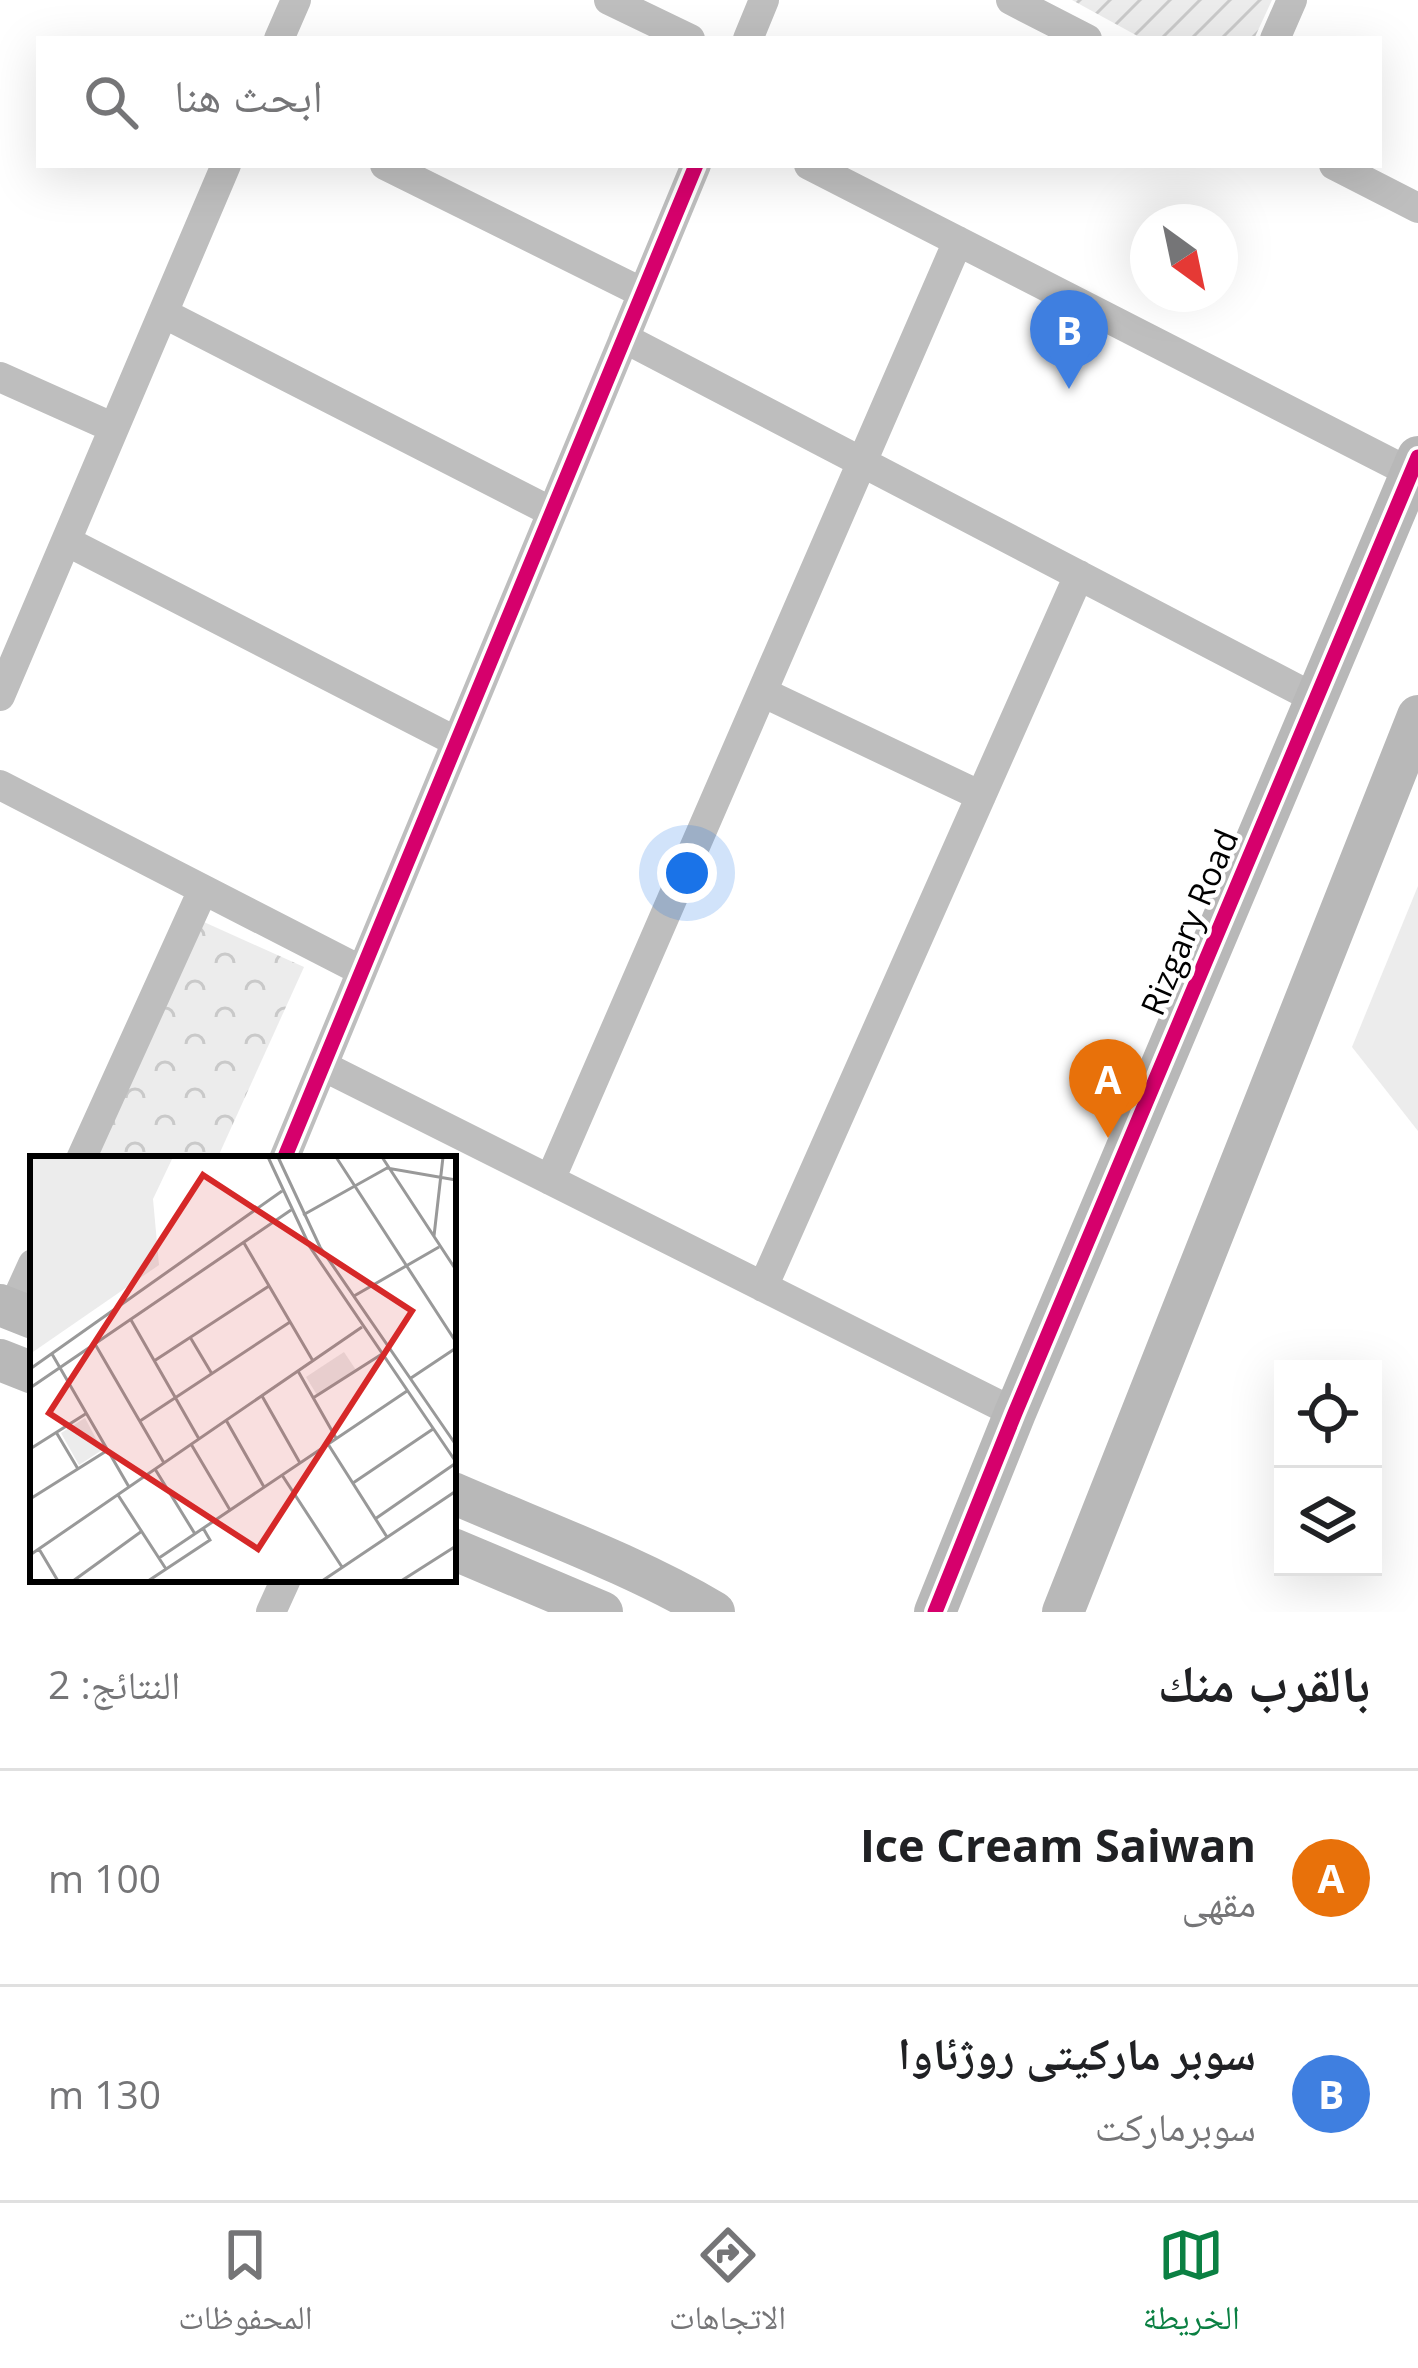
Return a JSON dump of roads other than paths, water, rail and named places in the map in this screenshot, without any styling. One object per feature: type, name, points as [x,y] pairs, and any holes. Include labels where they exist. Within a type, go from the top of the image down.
[{"type":"street","points":[[280,36],[296,0]]},
{"type":"street","points":[[609,0],[684,36]]},
{"type":"street","points":[[749,36],[764,0]]},
{"type":"street","points":[[1276,36],[1292,0]]},
{"type":"street","points":[[1018,2],[1081,36]]},
{"type":"street","points":[[0,696],[225,168]]},
{"type":"street","points":[[391,168],[643,292]]},
{"type":"street","points":[[285,1156],[695,168]]},
{"type":"street","points":[[815,168],[1415,465]]},
{"type":"street","points":[[1340,168],[1418,208]]},
{"type":"street","points":[[550,1180],[958,241]]},
{"type":"street","points":[[163,313],[552,512]]},
{"type":"street","points":[[624,338],[1316,699]]},
{"type":"street","points":[[0,377],[114,428]]},
{"type":"street","name":"Rizgary Road","points":[[935,1612],[1415,465]]},
{"type":"street","points":[[66,541],[458,742]]},
{"type":"street","points":[[763,1287],[1079,575]]},
{"type":"street","points":[[762,692],[981,796]]},
{"type":"street","points":[[1063,1612],[1418,716]]},
{"type":"street","points":[[0,785],[362,971]]},
{"type":"street","points":[[82,1156],[203,890]]},
{"type":"street","points":[[323,1066],[1015,1413]]},
{"type":"street","points":[[15,1311],[30,1272]]},
{"type":"street","points":[[0,1360],[30,1372]]},
{"type":"street","points":[[456,1494],[714,1612]]},
{"type":"street","points":[[456,1550],[602,1612]]},
{"type":"street","points":[[271,1612],[285,1582]]},
{"type":"place","name":"سوبر ماركيتى روژئاوا","points":[[1069,389]]},
{"type":"place","name":"Ice Cream Saiwan","points":[[1108,1138]]}]
